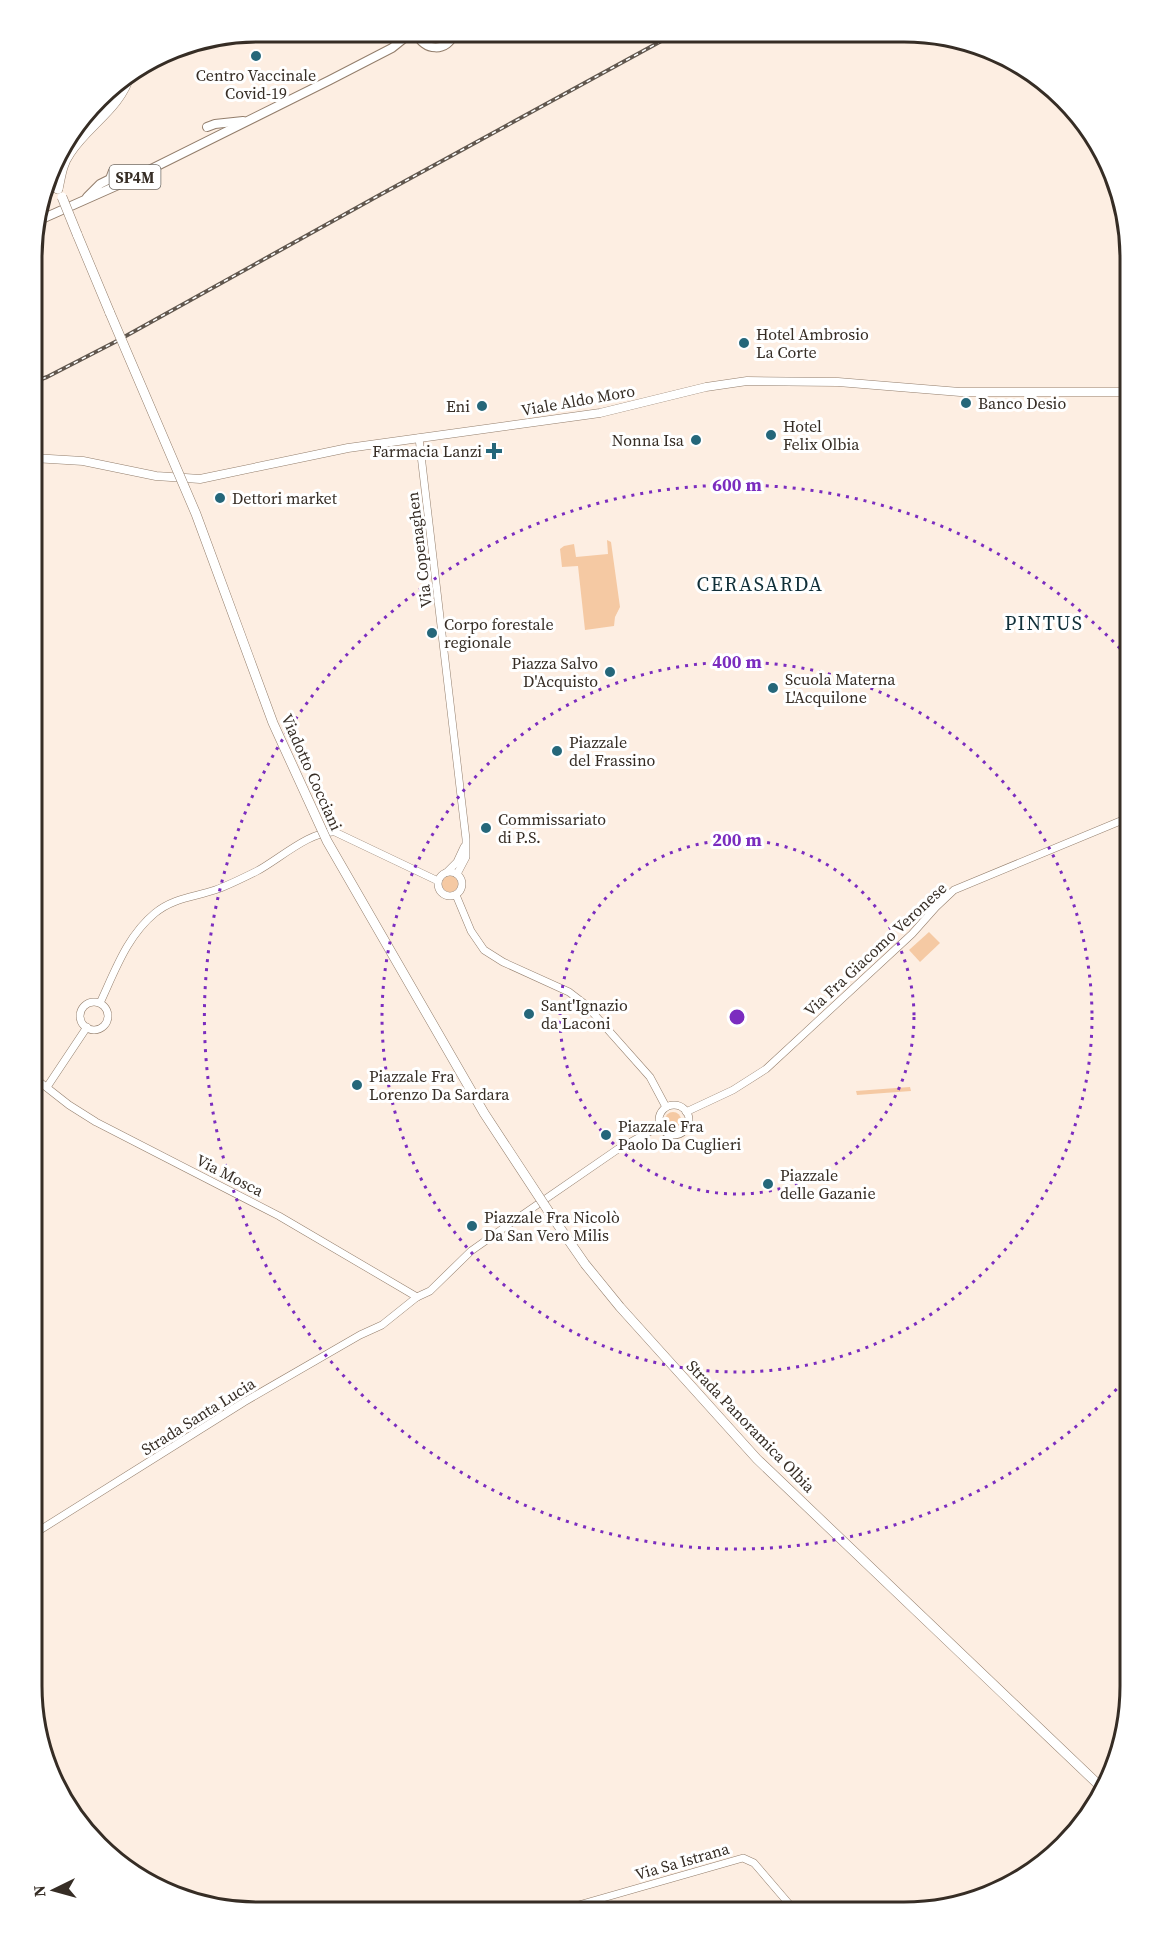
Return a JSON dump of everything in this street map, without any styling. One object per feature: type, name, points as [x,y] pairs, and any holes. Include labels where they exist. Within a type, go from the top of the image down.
[{"type":"highway","points":[[100,111],[110,106],[125,89]]},
{"type":"highway","points":[[60,193],[63,165],[69,154],[78,141],[117,102],[125,89]]},
{"type":"highway","points":[[55,182],[60,193]]},
{"type":"highway","name":"Viadotto Cocciani","points":[[60,193],[196,514],[273,723],[327,841],[484,1113],[549,1212]]},
{"type":"highway","name":"Strada Panoramica Olbia","points":[[549,1212],[585,1264],[620,1307],[757,1459],[1097,1783]]},
{"type":"main road","name":"SP4M","points":[[46,218],[83,202],[250,120],[400,42]]},
{"type":"main road","name":"SP4M","points":[[422,42],[435,48],[448,42]]},
{"type":"main road","name":"SP4M","points":[[392,48],[424,44]]},
{"type":"main road","points":[[207,127],[250,120]]},
{"type":"main road","points":[[83,202],[100,184],[110,179],[113,171]]},
{"type":"main road","name":"Viale Aldo Moro","points":[[42,459],[83,461],[156,476],[200,479],[348,448],[600,413],[706,387],[747,381],[827,382],[960,392],[1120,392]]},
{"type":"street","name":"Via Copenaghen","points":[[419,438],[466,838],[466,857],[457,874]]},
{"type":"street","name":"Via Fra Giacomo Veronese","points":[[686,1112],[733,1090],[766,1069],[912,934],[954,890],[1120,821]]},
{"type":"street","points":[[100,1003],[131,939],[155,913],[171,903],[239,880],[325,832],[335,832],[438,881]]},
{"type":"street","points":[[456,895],[446,896],[441,893],[437,888],[438,881],[441,875],[447,872],[459,858],[466,838]]},
{"type":"street","points":[[447,872],[457,874],[461,879],[462,886],[456,895]]},
{"type":"street","points":[[456,895],[471,931],[484,950],[503,963],[569,992],[586,1005],[650,1077],[666,1107]]},
{"type":"street","points":[[91,1002],[100,1003],[107,1012],[104,1026],[96,1029],[87,1027],[80,1018],[82,1008],[91,1002]]},
{"type":"street","points":[[47,1088],[87,1027]]},
{"type":"street","name":"Via Mosca","points":[[42,1084],[96,1122],[279,1216],[417,1298]]},
{"type":"street","points":[[678,1106],[686,1112],[688,1124],[679,1133],[670,1134],[660,1126],[659,1118],[666,1107],[678,1106]]},
{"type":"street","points":[[417,1298],[430,1291],[471,1251],[618,1149],[660,1126]]},
{"type":"street","name":"Strada Santa Lucia","points":[[42,1529],[254,1396],[360,1335],[382,1325],[417,1298]]},
{"type":"street","name":"Via Sa Istrana","points":[[586,1902],[743,1858],[754,1863],[787,1902]]},
{"type":"green space","points":[[427,42],[446,42],[445,43],[430,45]]},
{"type":"green space","points":[[607,540],[611,542],[620,607],[614,626],[585,630],[578,566],[562,567],[560,549],[574,544],[576,557],[608,554]]},
{"type":"green space","points":[[450,876],[456,878],[458,884],[456,890],[450,892],[444,890],[442,884],[444,878]]},
{"type":"green space","points":[[929,932],[940,943],[920,962],[909,950]]},
{"type":"green space","points":[[910,1087],[911,1091],[857,1095],[856,1091]]},
{"type":"green space","points":[[670,1112],[676,1112],[681,1120],[679,1126],[670,1128],[665,1123],[665,1117]]},
{"type":"railway","points":[[42,379],[115,342],[660,42]]},
{"type":"place","name":"Centro Vaccinale Covid-19","points":[[256,56]]},
{"type":"place","name":"Hotel Ambrosio La Corte","points":[[744,343]]},
{"type":"place","name":"Banco Desio","points":[[966,403]]},
{"type":"place","name":"Eni","points":[[482,406]]},
{"type":"place","name":"Hotel Felix Olbia","points":[[771,435]]},
{"type":"place","name":"Nonna Isa","points":[[696,440]]},
{"type":"place","name":"Farmacia Lanzi","points":[[494,451]]},
{"type":"place","name":"Dettori market","points":[[220,498]]},
{"type":"place","name":"Corpo forestale regionale","points":[[432,633]]},
{"type":"place","name":"Piazza Salvo D'Acquisto","points":[[610,672]]},
{"type":"place","name":"Scuola Materna L'Acquilone","points":[[773,688]]},
{"type":"place","name":"Piazzale del Frassino","points":[[557,751]]},
{"type":"place","name":"Commissariato di P.S.","points":[[486,828]]},
{"type":"place","name":"Sant'Ignazio da Laconi","points":[[529,1014]]},
{"type":"place","name":"Piazzale Fra Lorenzo Da Sardara","points":[[357,1085]]},
{"type":"place","name":"Piazzale Fra Paolo Da Cuglieri","points":[[606,1135]]},
{"type":"place","name":"Piazzale delle Gazanie","points":[[768,1184]]},
{"type":"place","name":"Piazzale Fra Nicolò Da San Vero Milis","points":[[472,1226]]},
{"type":"district","name":"CERASARDA","points":[[760,584]]},
{"type":"district","name":"PINTUS","points":[[1044,623]]}]
